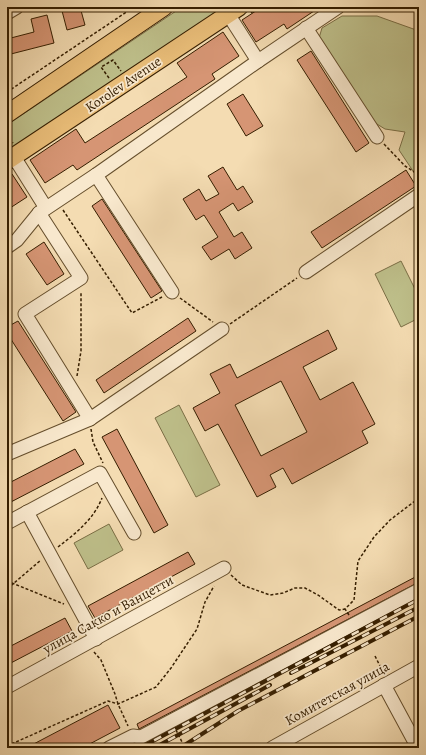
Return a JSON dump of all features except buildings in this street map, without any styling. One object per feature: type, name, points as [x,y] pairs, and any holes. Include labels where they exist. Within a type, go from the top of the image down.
[{"type":"main road","points":[[7,114],[164,7]]},
{"type":"main road","name":"Korolev Avenue","points":[[12,154],[234,11]]},
{"type":"street","points":[[7,14],[17,7]]},
{"type":"street","points":[[7,247],[17,240],[42,210],[96,175],[258,61],[338,7]]},
{"type":"street","points":[[234,11],[258,61]]},
{"type":"street","points":[[306,28],[377,137]]},
{"type":"street","points":[[12,154],[80,278],[25,314],[90,420]]},
{"type":"street","points":[[96,175],[172,292]]},
{"type":"street","points":[[306,272],[419,195]]},
{"type":"street","points":[[7,454],[90,420],[222,329]]},
{"type":"street","points":[[7,523],[100,473],[134,533]]},
{"type":"street","points":[[27,512],[50,554],[91,642]]},
{"type":"street","name":"улица Сакко и Ванцетти","points":[[7,687],[224,568]]},
{"type":"street","points":[[109,748],[133,736],[141,737],[171,722],[419,590]]},
{"type":"street","name":"Комитетская улица","points":[[272,748],[385,682],[419,666]]},
{"type":"street","points":[[385,682],[418,748]]},
{"type":"path","points":[[7,92],[134,7]]},
{"type":"path","points":[[110,78],[102,67],[113,60],[121,71]]},
{"type":"path","points":[[7,134],[12,154]]},
{"type":"path","points":[[377,137],[405,166],[419,175]]},
{"type":"path","points":[[57,201],[132,313],[172,292],[222,329],[306,272]]},
{"type":"path","points":[[74,394],[81,351],[80,278]]},
{"type":"path","points":[[7,589],[81,529],[99,504],[110,475],[93,442],[90,420]]},
{"type":"path","points":[[7,746],[108,701],[118,704],[156,686],[197,629],[205,602],[224,568],[242,585],[251,589],[270,595],[283,593],[295,588],[305,588],[339,610],[345,609],[354,600],[358,561],[374,537],[390,520],[419,498]]},
{"type":"path","points":[[7,581],[64,604]]},
{"type":"path","points":[[345,609],[354,624]]},
{"type":"path","points":[[91,642],[101,660],[116,694],[118,704],[133,736]]},
{"type":"path","points":[[374,656],[385,682]]},
{"type":"path","points":[[171,722],[185,748]]},
{"type":"green space","points":[[182,7],[233,7],[7,157],[7,125]]},
{"type":"green space","points":[[342,16],[377,16],[419,31],[419,180],[399,150],[405,132],[385,129],[372,121],[319,38],[322,28]]},
{"type":"green space","points":[[401,261],[419,297],[419,318],[401,327],[375,274]]},
{"type":"green space","points":[[179,405],[220,485],[196,497],[155,418]]},
{"type":"green space","points":[[109,524],[123,550],[88,569],[74,543]]},
{"type":"railway","points":[[140,748],[419,599]]},
{"type":"railway","points":[[291,673],[419,607]]},
{"type":"railway","points":[[180,748],[238,711],[419,616]]},
{"type":"railway","points":[[154,748],[270,685]]}]
